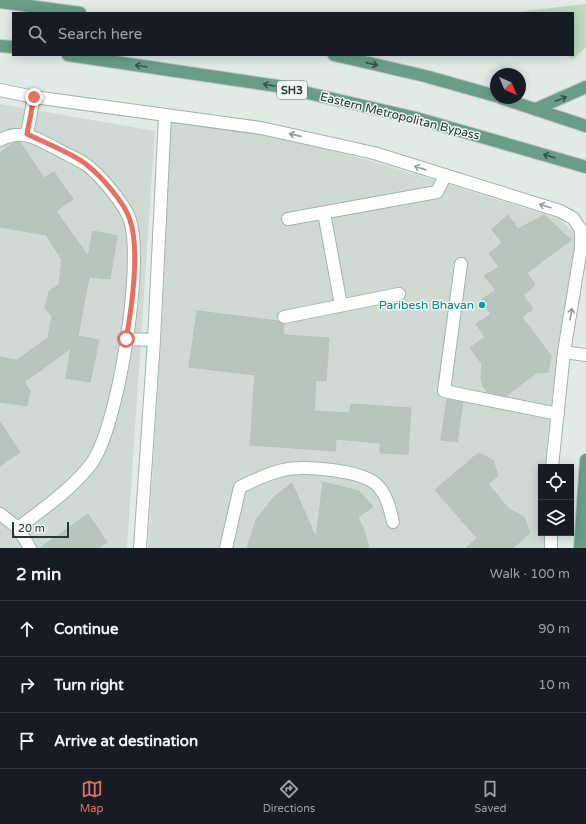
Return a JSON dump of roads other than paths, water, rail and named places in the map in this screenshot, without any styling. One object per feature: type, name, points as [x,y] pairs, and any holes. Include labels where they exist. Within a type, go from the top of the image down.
[{"type":"main road","points":[[0,2],[73,12]]},
{"type":"main road","points":[[0,46],[12,47]]},
{"type":"main road","name":"Eastern Metropolitan Bypass","points":[[75,56],[277,86],[416,118],[586,167]]},
{"type":"main road","points":[[338,56],[424,76],[490,94]]},
{"type":"main road","points":[[536,109],[586,87]]},
{"type":"main road","points":[[520,104],[586,126]]},
{"type":"main road","points":[[580,548],[586,460]]},
{"type":"street","points":[[0,90],[34,97],[262,128],[374,153],[560,211],[573,218],[581,230],[581,248],[564,352],[552,464]]},
{"type":"street","points":[[27,134],[34,97]]},
{"type":"street","points":[[140,548],[154,340],[165,115]]},
{"type":"street","points":[[0,140],[9,136],[27,134],[86,164],[111,189],[130,219],[135,242],[131,306],[126,339],[113,407],[101,446],[94,459],[63,494],[18,528]]},
{"type":"street","points":[[288,220],[437,192],[445,176]]},
{"type":"street","points":[[324,213],[341,305]]},
{"type":"street","points":[[461,264],[444,391],[558,414]]},
{"type":"street","points":[[284,317],[399,294]]},
{"type":"street","points":[[126,339],[154,340]]},
{"type":"street","points":[[564,352],[586,355]]},
{"type":"street","points":[[226,548],[240,487],[283,470],[313,468],[349,472],[377,485],[388,502],[393,522]]},
{"type":"street","points":[[0,514],[18,528],[30,548]]},
{"type":"street","points":[[551,536],[551,548]]},
{"type":"place","name":"Paribesh Bhavan","points":[[482,305]]}]
